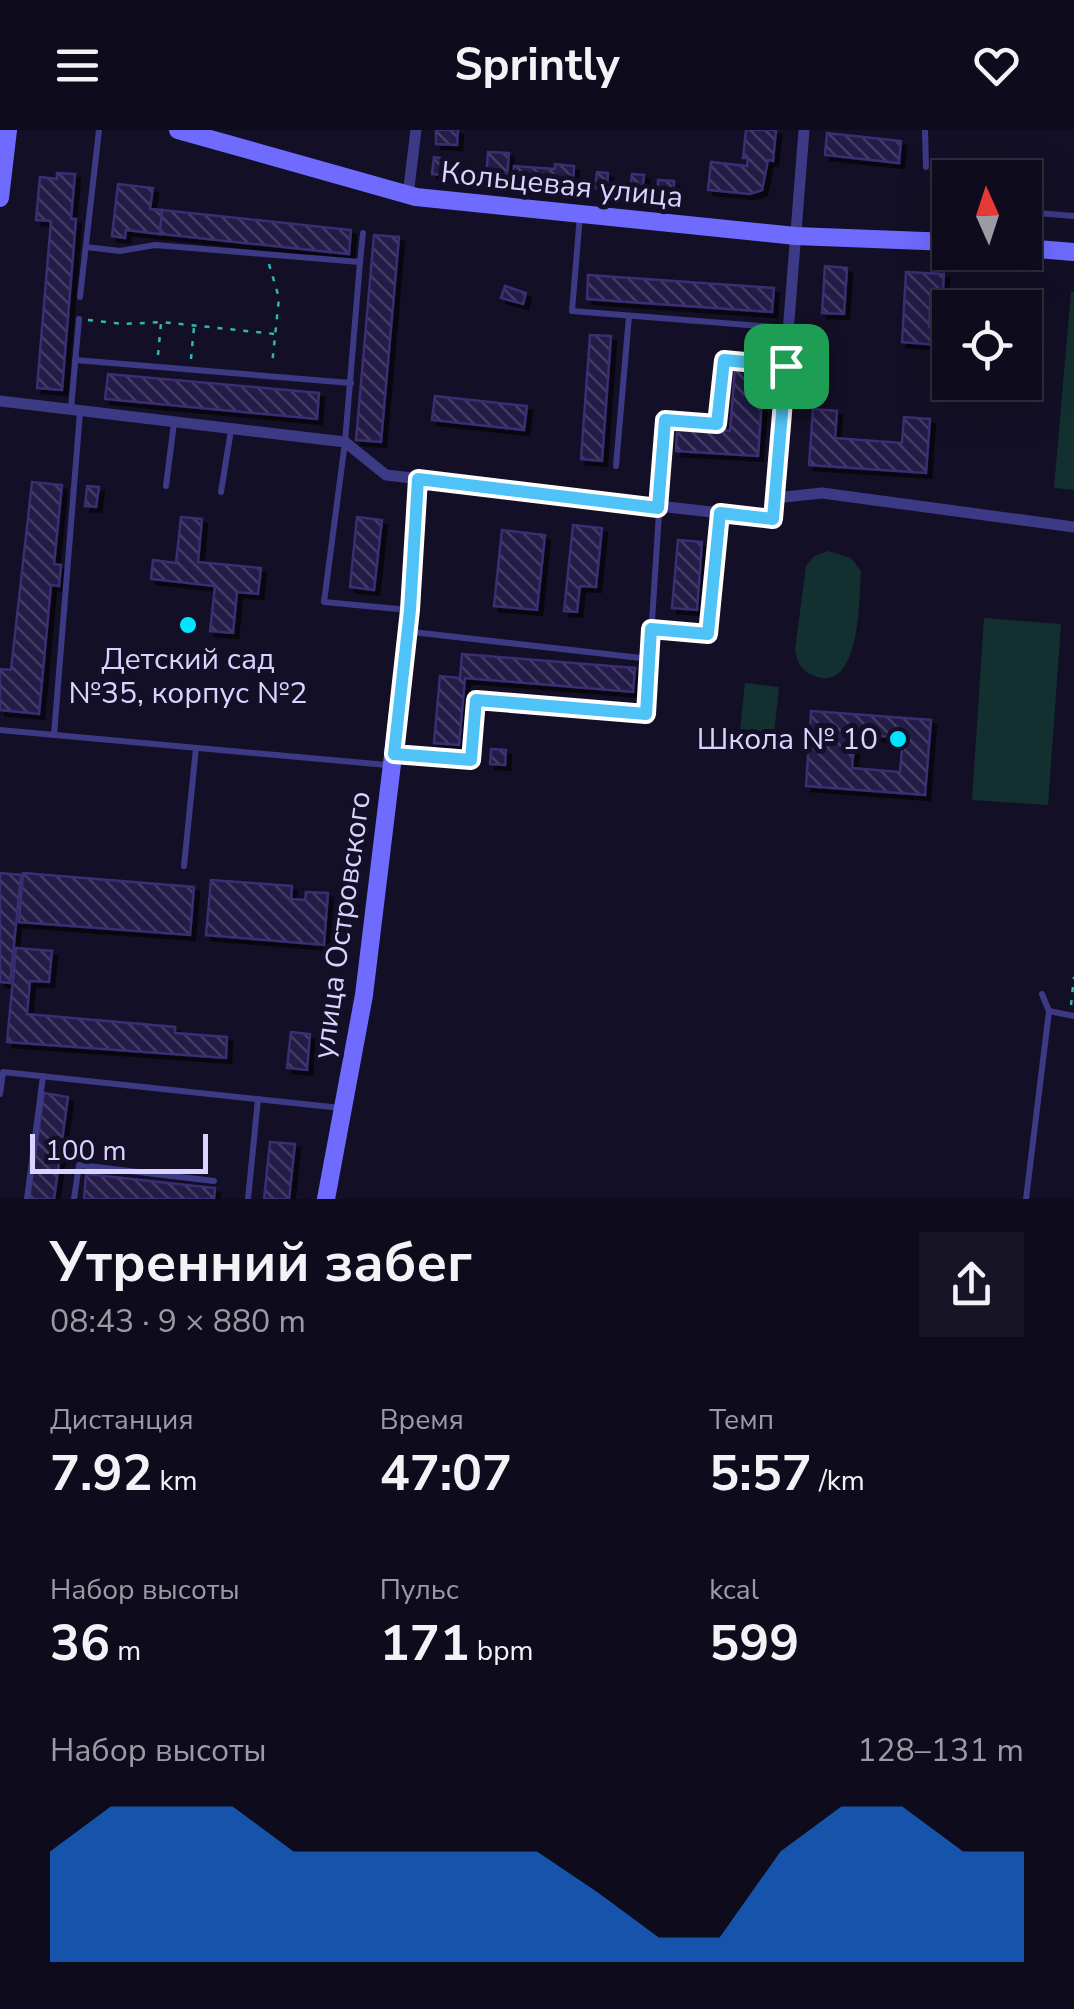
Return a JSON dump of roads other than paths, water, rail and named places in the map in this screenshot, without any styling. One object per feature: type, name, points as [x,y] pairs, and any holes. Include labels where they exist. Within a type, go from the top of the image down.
[{"type":"street","points":[[0,198],[8,130]]},
{"type":"street","name":"Кольцевая улица","points":[[178,130],[408,195],[796,236],[932,241]]},
{"type":"street","points":[[408,195],[416,130]]},
{"type":"street","points":[[0,401],[346,442],[386,474],[418,479],[773,519],[804,130]]},
{"type":"street","points":[[1042,249],[1074,252]]},
{"type":"street","name":"улица Островского","points":[[326,1199],[364,995],[408,632],[418,479]]},
{"type":"street","points":[[775,498],[822,494],[1074,527]]},
{"type":"lane","points":[[80,297],[99,130]]},
{"type":"lane","points":[[925,130],[926,167]]},
{"type":"lane","points":[[1042,213],[1074,216]]},
{"type":"lane","points":[[580,215],[572,311],[788,328]]},
{"type":"lane","points":[[363,233],[346,442],[324,602],[410,610]]},
{"type":"lane","points":[[86,247],[120,251],[155,244],[360,262]]},
{"type":"lane","points":[[616,466],[629,316]]},
{"type":"lane","points":[[54,734],[79,320]]},
{"type":"lane","points":[[76,360],[351,383]]},
{"type":"lane","points":[[0,730],[196,748],[393,760],[471,760],[476,700],[646,714],[665,420],[717,424],[724,360],[786,366]]},
{"type":"lane","points":[[166,486],[174,422]]},
{"type":"lane","points":[[221,492],[231,429]]},
{"type":"lane","points":[[651,629],[708,634],[720,513]]},
{"type":"lane","points":[[408,632],[650,660]]},
{"type":"lane","points":[[184,866],[196,748]]},
{"type":"lane","points":[[1026,1199],[1049,1011],[1042,994]]},
{"type":"lane","points":[[1049,1011],[1072,1015]]},
{"type":"lane","points":[[0,1094],[2,1072],[343,1108]]},
{"type":"lane","points":[[28,1199],[44,1076]]},
{"type":"lane","points":[[248,1199],[258,1099]]},
{"type":"lane","points":[[74,1199],[78,1165],[214,1181]]},
{"type":"place","name":"Детский сад №35, корпус №2","points":[[188,625]]},
{"type":"place","name":"Школа № 10","points":[[898,739]]}]
